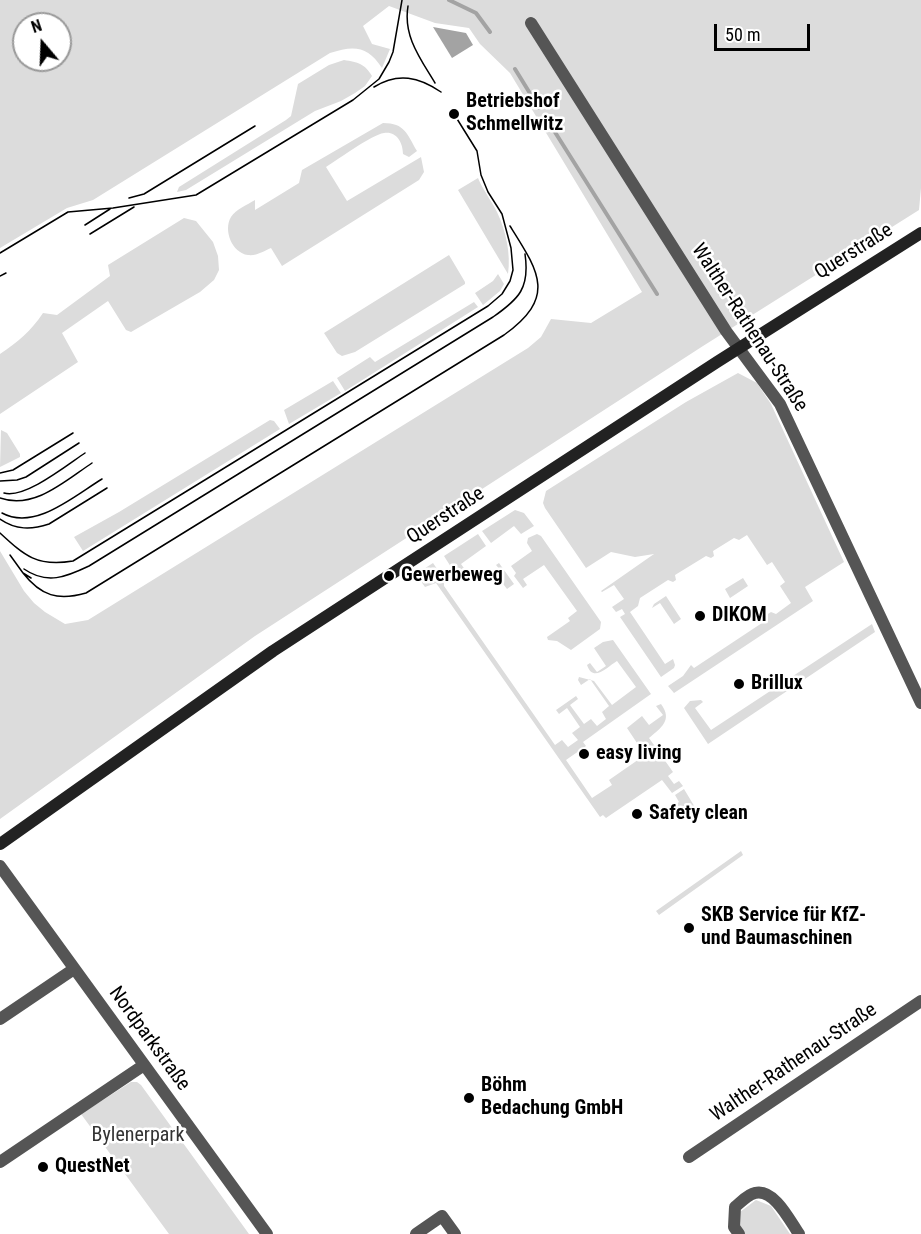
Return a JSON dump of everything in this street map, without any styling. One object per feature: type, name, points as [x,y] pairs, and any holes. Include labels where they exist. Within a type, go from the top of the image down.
[{"type":"street","name":"Walther-Rathenau-Straße","points":[[531,23],[726,331],[780,404],[921,704]]},
{"type":"street","name":"Querstraße","points":[[0,844],[273,651],[921,233]]},
{"type":"street","name":"Nordparkstraße","points":[[0,866],[267,1234]]},
{"type":"street","points":[[0,1019],[74,969]]},
{"type":"street","name":"Walther-Rathenau-Straße","points":[[689,1157],[921,1001]]},
{"type":"street","points":[[0,1162],[144,1065]]},
{"type":"street","points":[[739,1234],[734,1227],[735,1207],[754,1193],[763,1193],[774,1198],[799,1234]]},
{"type":"street","points":[[416,1234],[442,1216],[455,1234]]},
{"type":"green space","points":[[0,0],[921,0],[919,210],[703,346],[255,636],[0,819],[0,551],[24,591],[45,612],[65,624],[88,620],[528,348],[541,337],[551,319],[591,323],[642,292],[510,73],[480,44],[469,28],[435,23],[389,6],[363,26],[372,44],[390,49],[382,68],[371,55],[360,49],[353,48],[330,53],[93,200],[67,208],[0,248]]},
{"type":"green space","points":[[344,60],[361,64],[367,69],[372,76],[365,86],[341,101],[315,111],[186,190],[177,192],[179,187],[286,120],[291,116],[298,84],[329,65]]},
{"type":"green space","points":[[383,123],[401,127],[417,151],[409,157],[403,154],[398,138],[384,133],[363,143],[326,167],[347,201],[421,157],[424,172],[419,180],[282,266],[271,248],[248,255],[233,246],[228,228],[229,222],[242,207],[255,200],[255,210],[299,183],[302,170]]},
{"type":"green space","points":[[478,178],[503,227],[508,251],[508,274],[458,190]]},
{"type":"green space","points":[[184,218],[196,221],[213,242],[218,256],[219,270],[214,280],[200,292],[131,332],[126,330],[108,301],[62,333],[78,362],[0,414],[0,354],[24,336],[43,313],[57,315],[110,276],[108,265]]},
{"type":"green space","points":[[449,255],[465,284],[355,352],[342,356],[337,353],[324,333]]},
{"type":"green space","points":[[498,274],[504,284],[500,291],[483,305],[475,293],[493,281]]},
{"type":"green space","points":[[474,302],[478,307],[345,391],[337,378],[370,357],[375,362]]},
{"type":"green space","points":[[738,373],[757,383],[771,404],[844,562],[805,587],[813,601],[674,693],[668,686],[683,676],[691,665],[694,668],[765,621],[760,619],[771,612],[776,614],[791,603],[780,586],[785,582],[772,562],[767,565],[747,535],[739,540],[734,538],[713,551],[714,556],[711,558],[706,556],[675,575],[676,580],[673,582],[668,580],[640,598],[638,606],[630,612],[665,664],[673,659],[675,665],[661,677],[620,617],[625,614],[622,609],[616,612],[612,607],[624,599],[614,585],[601,591],[654,554],[635,557],[611,552],[586,568],[543,503],[546,491],[686,402]]},
{"type":"green space","points":[[333,381],[341,393],[289,424],[284,410]]},
{"type":"green space","points":[[270,420],[274,421],[280,429],[83,551],[74,537]]},
{"type":"green space","points":[[1,430],[7,433],[20,457],[0,467]]},
{"type":"green space","points":[[515,510],[524,513],[534,526],[521,534],[514,526],[491,543],[482,531]]},
{"type":"green space","points":[[478,534],[486,546],[461,564],[466,571],[456,575],[444,556]]},
{"type":"green space","points":[[537,534],[541,536],[601,622],[600,629],[571,650],[557,641],[548,640],[547,637],[570,621],[568,618],[577,611],[544,565],[523,579],[527,585],[523,588],[514,576],[516,573],[511,566],[532,551],[527,543],[528,538]]},
{"type":"green space","points":[[433,563],[444,579],[444,586],[555,745],[562,740],[568,747],[578,740],[572,733],[580,727],[567,708],[559,714],[556,710],[576,696],[578,699],[570,705],[584,724],[591,719],[597,726],[606,719],[602,712],[609,706],[591,680],[612,705],[636,687],[617,661],[600,672],[593,673],[590,670],[587,665],[590,663],[597,672],[606,666],[594,648],[603,642],[613,640],[651,694],[583,742],[586,746],[566,760],[592,798],[612,785],[609,780],[645,755],[627,728],[642,716],[649,725],[663,715],[656,706],[661,704],[666,719],[649,738],[673,772],[668,776],[674,784],[679,781],[683,786],[672,793],[662,780],[606,818],[603,815],[600,817],[436,583],[425,587],[416,574]]},
{"type":"green space","points":[[499,563],[514,584],[507,589],[497,576],[502,572],[496,565]]},
{"type":"green space","points":[[743,578],[748,586],[730,598],[725,589]]},
{"type":"green space","points":[[666,596],[681,619],[674,624],[660,603],[652,608]]},
{"type":"green space","points":[[872,624],[875,632],[708,744],[684,708],[690,701],[701,700],[703,702],[695,708],[711,730]]},
{"type":"green space","points":[[579,677],[589,680],[581,685],[578,680]]},
{"type":"green space","points":[[684,789],[696,809],[693,814],[684,818],[672,807],[679,802],[675,795]]},
{"type":"green space","points":[[741,851],[743,855],[659,915],[656,911]]},
{"type":"green space","name":"Bylenerpark","points":[[131,1082],[141,1085],[249,1234],[169,1234],[81,1114]]},
{"type":"green space","points":[[756,1200],[771,1206],[790,1234],[743,1234],[739,1228],[740,1212]]},
{"type":"shaded area","points":[[433,27],[466,33],[473,45],[452,58]]},
{"type":"waterway","points":[[449,0],[476,13],[490,32]]},
{"type":"waterway","points":[[515,69],[539,108]]},
{"type":"waterway","points":[[553,129],[657,294]]},
{"type":"tram line","points":[[0,253],[68,212],[113,208],[196,195],[353,100],[379,79],[389,62],[393,52],[402,0]]},
{"type":"tram line","points":[[408,6],[410,37],[435,83]]},
{"type":"tram line","points":[[374,87],[392,79],[408,78],[425,83],[441,92]]},
{"type":"tram line","points":[[0,533],[32,558],[50,562],[73,561],[488,306],[502,294],[510,281],[513,270],[511,248],[502,214],[488,192],[481,175],[477,151],[454,114]]},
{"type":"tram line","points":[[129,198],[144,194],[255,126]]},
{"type":"tram line","points":[[90,234],[134,207]]},
{"type":"tram line","points":[[85,225],[110,209]]},
{"type":"tram line","points":[[23,573],[36,587],[51,595],[67,596],[86,593],[504,335],[521,321],[531,308],[537,296],[538,284],[529,257],[510,226]]},
{"type":"tram line","points":[[24,569],[41,577],[56,578],[89,566],[493,317],[521,292],[526,276],[525,254]]},
{"type":"tram line","points":[[0,276],[6,273]]},
{"type":"tram line","points":[[0,473],[13,470],[73,433]]},
{"type":"tram line","points":[[0,481],[26,477],[79,443]]},
{"type":"tram line","points":[[4,493],[23,491],[34,486],[85,453]]},
{"type":"tram line","points":[[0,498],[13,501],[37,497],[49,492],[92,463]]},
{"type":"tram line","points":[[2,513],[28,518],[41,515],[67,502],[102,479]]},
{"type":"tram line","points":[[0,519],[18,527],[30,528],[49,524],[107,488]]},
{"type":"tram line","points":[[10,555],[23,573],[31,578]]},
{"type":"place","name":"Betriebshof Schmellwitz","points":[[454,114]]},
{"type":"place","name":"Gewerbeweg","points":[[389,576]]},
{"type":"place","name":"DIKOM","points":[[700,616]]},
{"type":"place","name":"Brillux","points":[[739,684]]},
{"type":"place","name":"easy living","points":[[584,754]]},
{"type":"place","name":"Safety clean","points":[[637,814]]},
{"type":"place","name":"SKB Service für KfZ- und Baumaschinen","points":[[689,928]]},
{"type":"place","name":"Böhm Bedachung GmbH","points":[[469,1098]]},
{"type":"place","name":"QuestNet","points":[[43,1167]]}]
